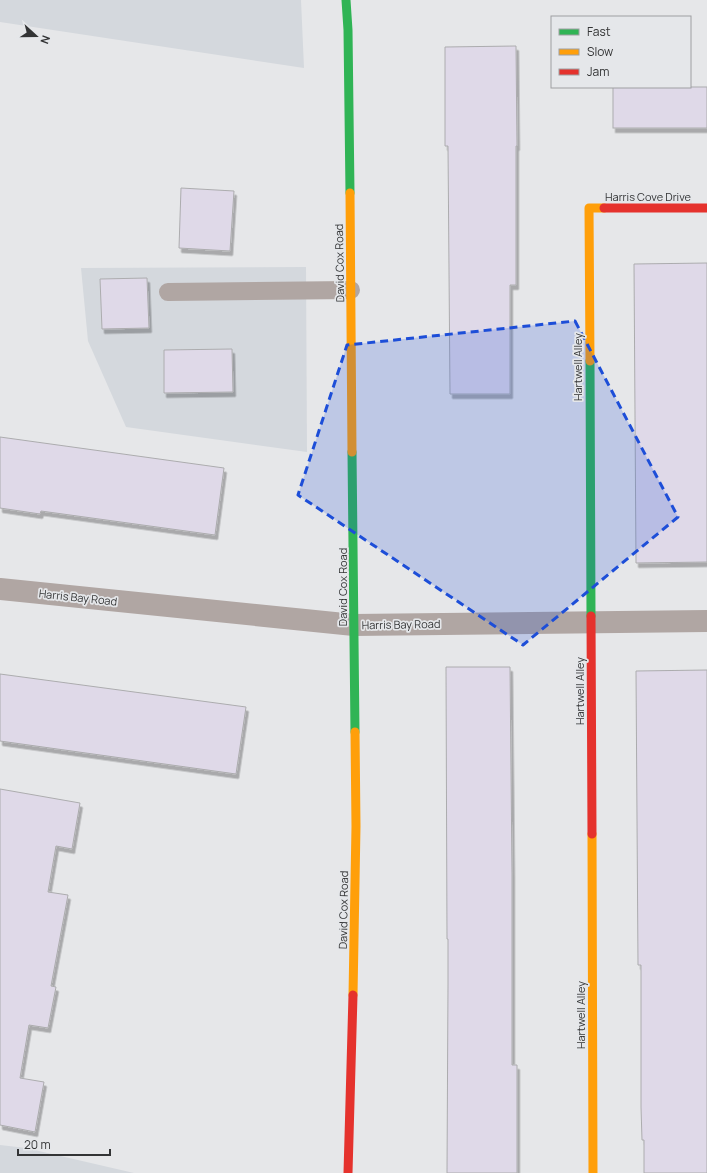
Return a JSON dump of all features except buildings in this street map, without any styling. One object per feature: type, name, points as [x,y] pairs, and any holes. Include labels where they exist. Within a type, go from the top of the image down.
[{"type":"main road","name":"David Cox Road","points":[[346,0],[348,30],[356,826],[354,978],[348,1173]]},
{"type":"main road","name":"Harris Cove Drive","points":[[589,208],[707,208]]},
{"type":"main road","name":"Hartwell Alley","points":[[589,208],[593,1173]]},
{"type":"street","name":"Harris Bay Road","points":[[0,589],[354,625],[707,621]]},
{"type":"lane","points":[[168,292],[351,290]]},
{"type":"highlighted area","points":[[575,321],[678,517],[523,645],[298,495],[347,345]]},
{"type":"shaded area","points":[[0,0],[301,0],[304,68],[0,22]]},
{"type":"shaded area","points":[[306,267],[307,452],[126,427],[88,341],[81,268]]},
{"type":"shaded area","points":[[0,1145],[26,1148],[134,1173],[0,1173]]},
{"type":"traffic: fast","points":[[346,0],[348,30],[350,193]]},
{"type":"traffic: fast","points":[[590,361],[591,616]]},
{"type":"traffic: fast","points":[[352,452],[355,732]]},
{"type":"traffic: slow","points":[[350,193],[352,452]]},
{"type":"traffic: slow","points":[[590,361],[589,208],[604,208]]},
{"type":"traffic: slow","points":[[353,995],[356,826],[355,732]]},
{"type":"traffic: slow","points":[[592,834],[593,1173]]},
{"type":"traffic: jam","points":[[604,208],[707,208]]},
{"type":"traffic: jam","points":[[591,616],[592,834]]},
{"type":"traffic: jam","points":[[348,1173],[353,995]]}]
